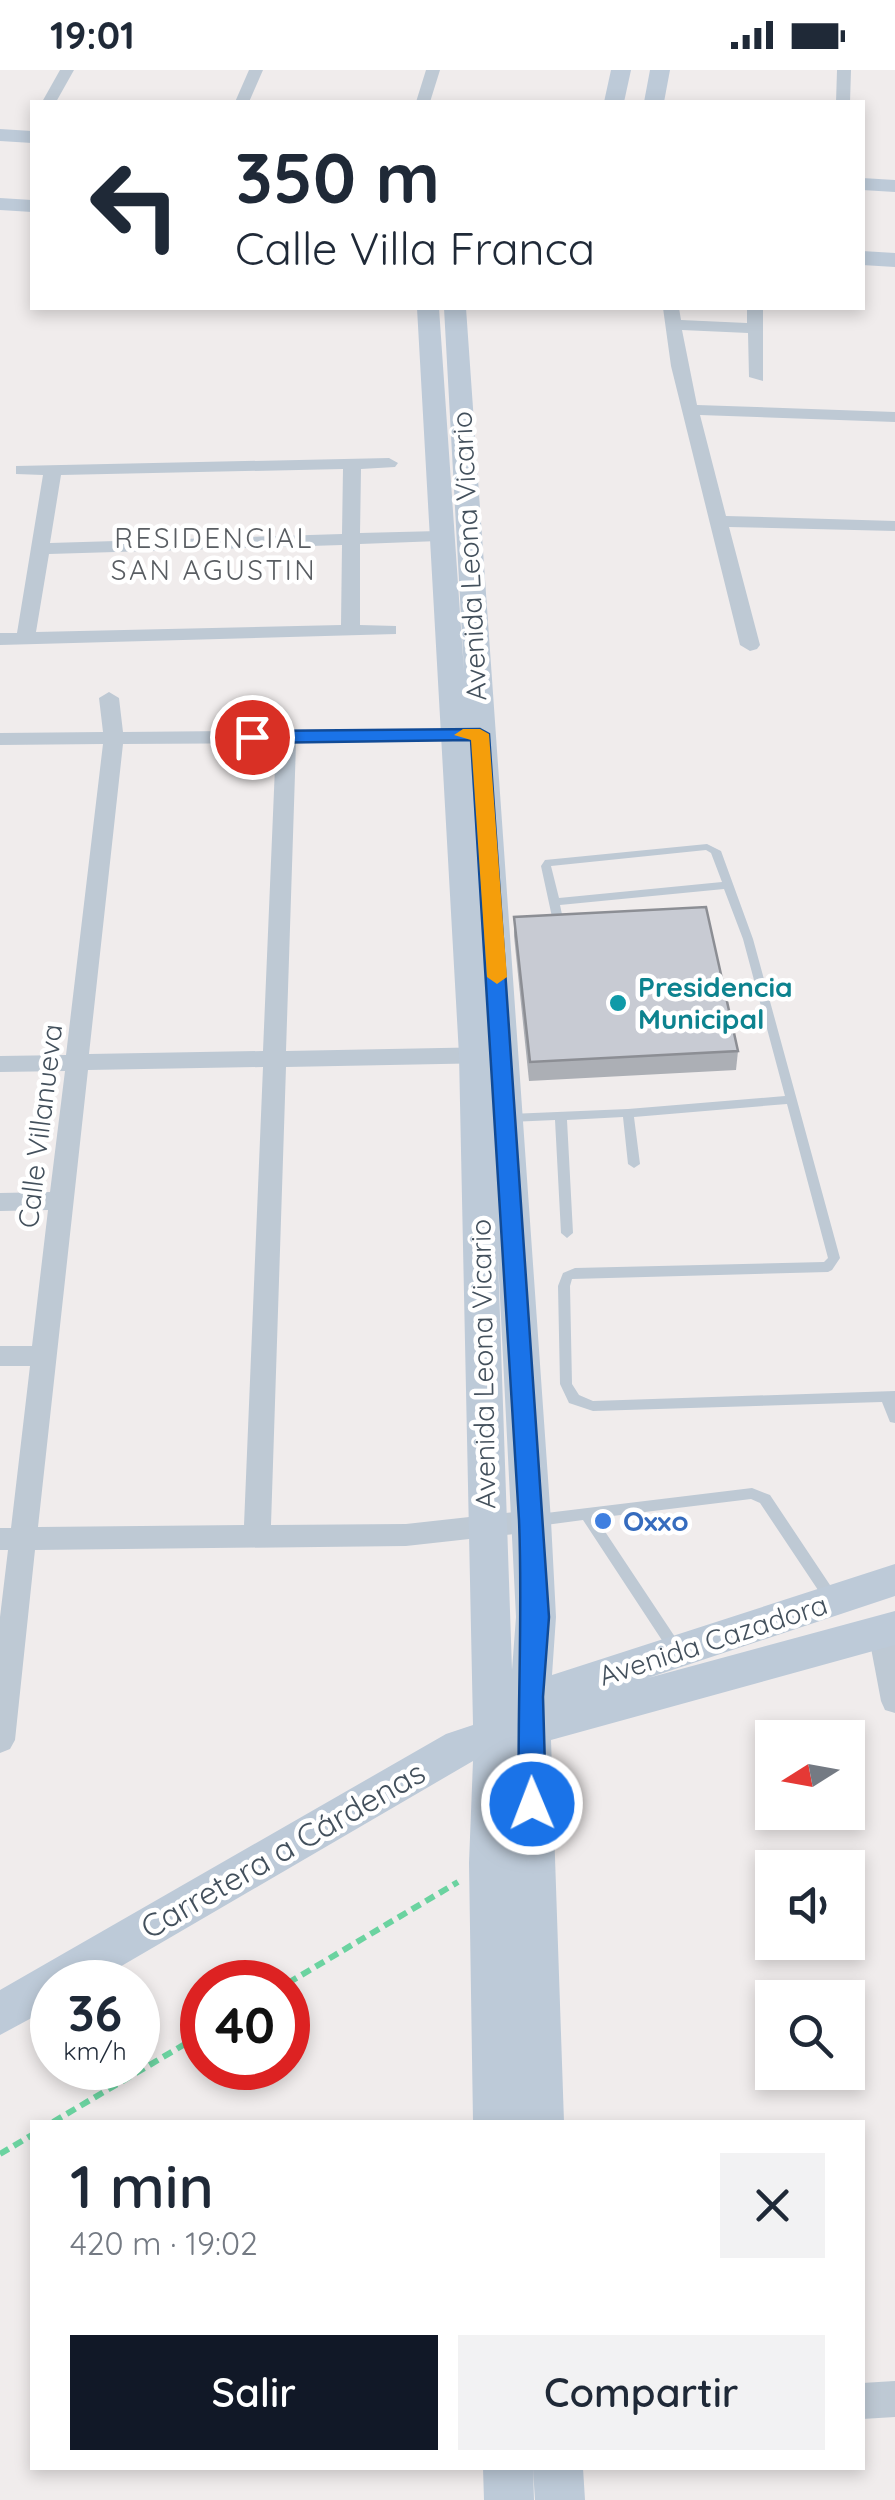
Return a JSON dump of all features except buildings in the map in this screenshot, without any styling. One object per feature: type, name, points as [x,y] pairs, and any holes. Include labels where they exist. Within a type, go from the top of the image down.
[{"type":"street","points":[[50,100],[66,70]]},
{"type":"street","points":[[243,100],[256,70]]},
{"type":"street","points":[[424,100],[433,70]]},
{"type":"street","points":[[614,100],[621,70]]},
{"type":"street","points":[[654,100],[660,70]]},
{"type":"street","points":[[843,100],[844,70]]},
{"type":"street","points":[[0,135],[30,136]]},
{"type":"street","points":[[865,184],[895,186]]},
{"type":"street","points":[[0,204],[30,206]]},
{"type":"street","points":[[0,220],[30,222]]},
{"type":"street","points":[[865,258],[895,260]]},
{"type":"street","points":[[865,273],[895,274]]},
{"type":"street","name":"Avenida Leona Vicario","points":[[428,310],[440,542],[466,735],[502,924],[489,1055],[507,1118],[536,1617],[502,1725],[490,1863],[496,2120]]},
{"type":"street","name":"Avenida Leona Vicario","points":[[455,310],[466,735],[489,1055],[487,1525],[502,1725],[541,2120]]},
{"type":"street","points":[[756,310],[758,377]]},
{"type":"street","points":[[750,645],[690,410],[672,316],[756,328]]},
{"type":"street","points":[[690,410],[895,417]]},
{"type":"street","points":[[350,630],[352,464]]},
{"type":"street","points":[[22,470],[389,464]]},
{"type":"street","points":[[26,638],[52,470]]},
{"type":"street","points":[[718,521],[895,526]]},
{"type":"street","points":[[40,550],[440,542]]},
{"type":"street","points":[[0,639],[389,630]]},
{"type":"street","name":"Calle Villanueva","points":[[0,1740],[11,1538],[44,1356],[114,738],[110,698]]},
{"type":"street","points":[[0,739],[466,735]]},
{"type":"street","points":[[257,1536],[286,737]]},
{"type":"street","points":[[0,1064],[489,1055]]},
{"type":"street","points":[[0,1202],[61,1200]]},
{"type":"street","points":[[0,1356],[44,1356]]},
{"type":"street","points":[[11,1538],[406,1535],[532,1520]]},
{"type":"street","name":"Avenida Cazadora","points":[[599,1694],[677,1652],[895,1580]]},
{"type":"street","points":[[889,1630],[895,1701]]},
{"type":"street","name":"Avenida Cazadora","points":[[502,1725],[599,1694],[889,1630]]},
{"type":"street","name":"Carretera a Cárdenas","points":[[93,1960],[502,1725]]},
{"type":"street","name":"Carretera a Cárdenas","points":[[0,2014],[30,1996]]},
{"type":"street","points":[[865,2400],[895,2400]]},
{"type":"street","points":[[508,2470],[509,2500]]},
{"type":"street","points":[[558,2470],[560,2500]]},
{"type":"lane","points":[[530,924],[558,919],[546,866],[554,860],[707,847],[716,851],[730,885],[834,1258],[828,1267],[567,1276],[566,1384],[574,1399],[593,1406],[891,1397],[895,1418]]},
{"type":"lane","points":[[554,902],[730,885]]},
{"type":"lane","points":[[507,1118],[792,1100]]},
{"type":"lane","points":[[628,1112],[634,1164]]},
{"type":"lane","points":[[561,1116],[567,1233]]},
{"type":"lane","points":[[532,1520],[752,1492],[765,1498],[832,1600]]},
{"type":"lane","points":[[587,1515],[677,1652]]},
{"type":"path","points":[[310,1970],[490,1863]]},
{"type":"path","points":[[56,2120],[180,2047]]},
{"type":"path","points":[[0,2154],[30,2136]]},
{"type":"slow traffic","points":[[463,735],[480,734],[497,977]]},
{"type":"place","name":"Presidencia Municipal","points":[[618,1003]]},
{"type":"place","name":"Oxxo","points":[[603,1521]]},
{"type":"district","name":"RESIDENCIAL SAN AGUSTIN","points":[[214,554]]},
{"type":"route","points":[[252,737],[480,734],[532,1520],[536,1617],[530,1697],[532,1804]]}]
